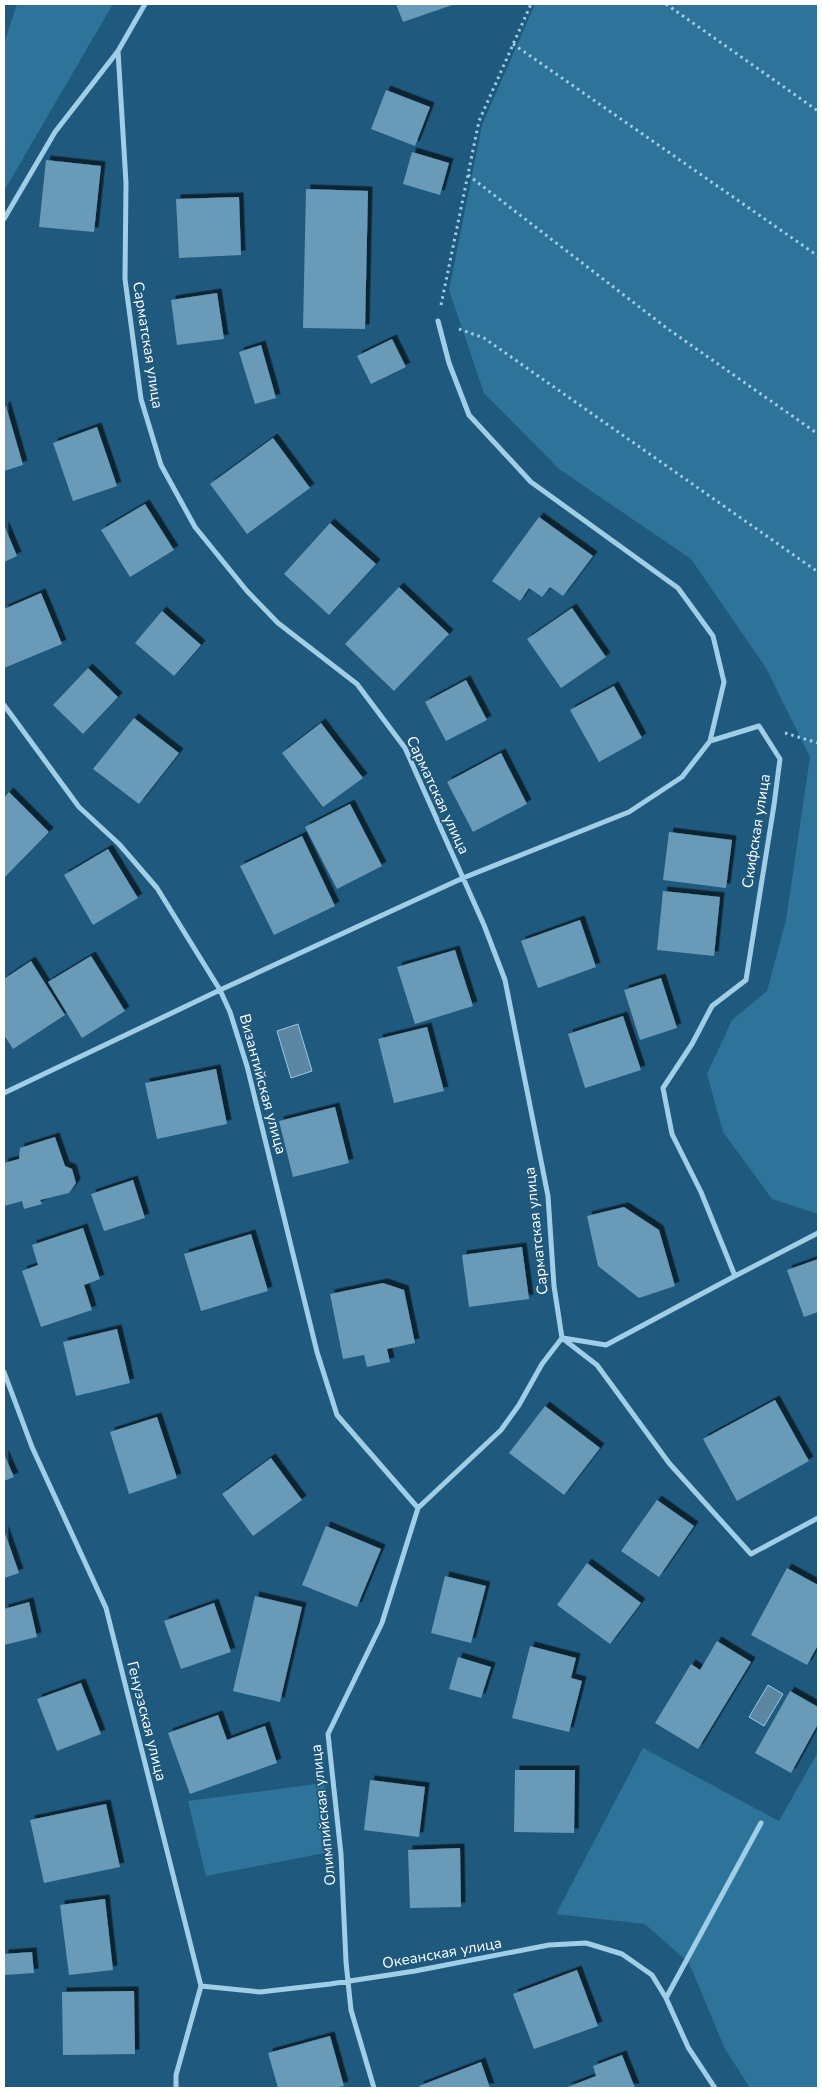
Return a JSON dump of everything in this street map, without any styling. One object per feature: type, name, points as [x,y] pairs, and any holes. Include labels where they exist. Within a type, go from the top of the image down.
[{"type":"street","points":[[4,220],[55,132],[118,51],[145,4]]},
{"type":"street","name":"Сарматская улица","points":[[118,51],[126,183],[124,279],[141,399],[160,465],[195,527],[248,592],[278,623],[357,684],[405,748],[484,925],[505,980],[529,1090],[548,1196],[554,1286],[562,1338]]},
{"type":"street","points":[[4,1092],[463,878],[629,812],[682,777],[710,741],[724,682],[713,636],[678,588],[531,482],[468,415],[449,363],[438,321]]},
{"type":"street","name":"Византийская улица","points":[[4,705],[79,807],[119,844],[157,888],[220,990],[230,1012],[247,1066],[317,1352],[337,1415],[418,1508]]},
{"type":"street","name":"Скифская улица","points":[[710,741],[759,726],[780,759],[746,980],[712,1006],[692,1044],[663,1088],[672,1134],[701,1192],[735,1276]]},
{"type":"street","points":[[562,1338],[606,1345],[818,1233]]},
{"type":"street","points":[[562,1338],[597,1365],[669,1463],[751,1554],[818,1518]]},
{"type":"street","name":"Олимпийская улица","points":[[374,2088],[351,2010],[341,1854],[328,1734],[382,1623],[418,1508],[501,1430],[519,1405],[542,1364],[562,1338]]},
{"type":"street","name":"Генуэзская улица","points":[[4,1372],[32,1447],[106,1608],[201,1986],[176,2075],[176,2088]]},
{"type":"street","points":[[666,1998],[761,1823]]},
{"type":"street","name":"Океанская улица","points":[[201,1986],[260,1992],[415,1972],[549,1945],[586,1943],[622,1954],[652,1975],[666,1998],[688,2047],[715,2088]]},
{"type":"path","points":[[531,4],[479,121],[438,321],[484,338],[818,572]]},
{"type":"path","points":[[666,4],[818,111]]},
{"type":"path","points":[[513,44],[818,256]]},
{"type":"path","points":[[468,175],[668,329],[818,434]]},
{"type":"shaded area","points":[[17,4],[113,4],[4,191],[4,43]]},
{"type":"shaded area","points":[[535,4],[818,4],[818,1214],[772,1199],[723,1132],[707,1074],[732,1020],[767,991],[786,920],[810,757],[766,668],[691,559],[559,469],[484,393],[449,290],[482,125]]},
{"type":"shaded area","points":[[298,1024],[312,1071],[291,1078],[277,1031]]},
{"type":"shaded area","points":[[768,1685],[783,1694],[764,1726],[749,1717]]},
{"type":"shaded area","points":[[643,1748],[779,1821],[818,1752],[818,2088],[750,2088],[725,2049],[689,1963],[645,1924],[556,1914]]},
{"type":"shaded area","points":[[324,1783],[330,1852],[206,1876],[188,1801]]},
{"type":"building","points":[[396,4],[455,4],[403,22]]},
{"type":"building","points":[[386,90],[430,107],[415,146],[371,129]]},
{"type":"building","points":[[412,152],[449,163],[440,195],[403,184]]},
{"type":"building","points":[[46,160],[101,166],[94,232],[39,227]]},
{"type":"building","points":[[306,189],[368,191],[365,329],[303,328]]},
{"type":"building","points":[[239,197],[241,255],[179,258],[176,199]]},
{"type":"building","points":[[217,293],[224,339],[177,345],[171,300]]},
{"type":"building","points":[[392,339],[406,367],[371,384],[357,356]]},
{"type":"building","points":[[261,345],[276,398],[255,404],[239,352]]},
{"type":"building","points":[[6,406],[23,465],[4,471],[4,407]]},
{"type":"building","points":[[97,427],[117,486],[73,501],[53,443]]},
{"type":"building","points":[[273,438],[310,488],[247,534],[210,484]]},
{"type":"building","points":[[145,504],[174,550],[130,577],[101,530]]},
{"type":"building","points":[[539,517],[593,556],[563,596],[550,587],[542,597],[529,588],[520,601],[492,581]]},
{"type":"building","points":[[330,523],[376,564],[329,615],[284,574]]},
{"type":"building","points":[[4,525],[17,556],[4,562]]},
{"type":"building","points":[[399,587],[449,634],[394,691],[345,644]]},
{"type":"building","points":[[41,593],[62,644],[4,668],[4,609]]},
{"type":"building","points":[[572,608],[606,657],[561,688],[527,639]]},
{"type":"building","points":[[162,611],[201,645],[174,676],[135,643]]},
{"type":"building","points":[[88,668],[118,697],[83,734],[53,705]]},
{"type":"building","points":[[466,680],[487,720],[446,741],[425,702]]},
{"type":"building","points":[[614,686],[642,738],[599,762],[570,710]]},
{"type":"building","points":[[134,718],[179,753],[139,804],[93,769]]},
{"type":"building","points":[[321,723],[363,778],[323,807],[282,753]]},
{"type":"building","points":[[501,753],[527,804],[473,832],[447,782]]},
{"type":"building","points":[[9,792],[49,832],[4,878],[4,798]]},
{"type":"building","points":[[350,804],[382,866],[337,889],[305,827]]},
{"type":"building","points":[[669,832],[732,840],[726,888],[663,880]]},
{"type":"building","points":[[302,836],[335,906],[274,935],[240,866]]},
{"type":"building","points":[[108,849],[138,898],[93,925],[64,875]]},
{"type":"building","points":[[663,891],[720,897],[714,956],[657,950]]},
{"type":"building","points":[[580,920],[596,967],[538,988],[521,941]]},
{"type":"building","points":[[455,950],[473,1006],[415,1024],[397,967]]},
{"type":"building","points":[[91,956],[125,1011],[82,1038],[48,982]]},
{"type":"building","points":[[31,961],[65,1015],[13,1049],[4,1035],[4,979]]},
{"type":"building","points":[[661,978],[677,1028],[640,1040],[624,990]]},
{"type":"building","points":[[623,1016],[641,1070],[585,1088],[568,1034]]},
{"type":"building","points":[[427,1027],[444,1091],[394,1103],[378,1039]]},
{"type":"building","points":[[216,1069],[227,1124],[157,1139],[145,1083]]},
{"type":"building","points":[[335,1107],[349,1163],[293,1177],[279,1121]]},
{"type":"building","points":[[55,1137],[65,1166],[72,1169],[76,1183],[69,1193],[40,1200],[42,1204],[24,1209],[22,1201],[4,1206],[4,1163],[19,1159],[20,1148]]},
{"type":"building","points":[[133,1180],[145,1218],[104,1231],[91,1194]]},
{"type":"building","points":[[624,1207],[659,1230],[675,1286],[639,1298],[598,1266],[587,1216]]},
{"type":"building","points":[[83,1228],[100,1279],[84,1285],[92,1310],[41,1327],[22,1271],[38,1265],[32,1245]]},
{"type":"building","points":[[251,1234],[268,1291],[201,1311],[184,1254]]},
{"type":"building","points":[[522,1247],[529,1299],[469,1307],[462,1255]]},
{"type":"building","points":[[818,1259],[818,1312],[804,1317],[787,1270]]},
{"type":"building","points":[[383,1283],[404,1290],[415,1343],[387,1349],[390,1362],[367,1367],[364,1355],[343,1359],[330,1294]]},
{"type":"building","points":[[117,1329],[130,1383],[76,1396],[63,1342]]},
{"type":"building","points":[[775,1400],[809,1461],[737,1501],[703,1439]]},
{"type":"building","points":[[545,1406],[600,1448],[564,1495],[509,1453]]},
{"type":"building","points":[[157,1417],[177,1478],[129,1494],[110,1432]]},
{"type":"building","points":[[4,1454],[14,1477],[4,1481]]},
{"type":"building","points":[[271,1458],[302,1500],[253,1536],[222,1494]]},
{"type":"building","points":[[657,1500],[694,1526],[659,1577],[621,1551]]},
{"type":"building","points":[[326,1526],[381,1549],[357,1607],[302,1585]]},
{"type":"building","points":[[4,1530],[19,1573],[4,1578]]},
{"type":"building","points":[[587,1563],[641,1603],[610,1644],[557,1605]]},
{"type":"building","points":[[787,1568],[818,1585],[818,1645],[807,1665],[751,1635]]},
{"type":"building","points":[[445,1576],[486,1586],[471,1643],[431,1633]]},
{"type":"building","points":[[255,1596],[302,1607],[280,1702],[233,1691]]},
{"type":"building","points":[[29,1602],[37,1637],[4,1645],[4,1609]]},
{"type":"building","points":[[214,1603],[231,1652],[181,1669],[164,1621]]},
{"type":"building","points":[[717,1641],[751,1662],[698,1749],[655,1723],[691,1664],[700,1670]]},
{"type":"building","points":[[530,1646],[576,1658],[571,1678],[582,1681],[569,1732],[512,1718]]},
{"type":"building","points":[[458,1657],[491,1667],[481,1698],[449,1689]]},
{"type":"building","points":[[81,1683],[101,1734],[57,1751],[37,1699]]},
{"type":"building","points":[[790,1691],[818,1707],[818,1724],[791,1773],[755,1753]]},
{"type":"building","points":[[218,1715],[227,1740],[265,1726],[277,1763],[190,1794],[168,1733]]},
{"type":"building","points":[[515,1770],[575,1770],[574,1833],[514,1832]]},
{"type":"building","points":[[370,1780],[425,1787],[419,1837],[364,1830]]},
{"type":"building","points":[[106,1804],[120,1867],[44,1883],[30,1820]]},
{"type":"building","points":[[460,1848],[461,1907],[410,1908],[408,1850]]},
{"type":"building","points":[[105,1899],[113,1970],[69,1975],[60,1905]]},
{"type":"building","points":[[32,1952],[34,1973],[4,1975],[4,1954]]},
{"type":"building","points":[[577,1970],[598,2026],[534,2049],[513,1994]]},
{"type":"building","points":[[134,1991],[135,2054],[63,2055],[62,1992]]},
{"type":"building","points":[[330,2036],[344,2086],[336,2088],[278,2088],[268,2053]]},
{"type":"building","points":[[622,2055],[635,2088],[565,2088],[596,2076],[593,2066]]},
{"type":"building","points":[[481,2062],[490,2088],[420,2088],[419,2086]]}]
